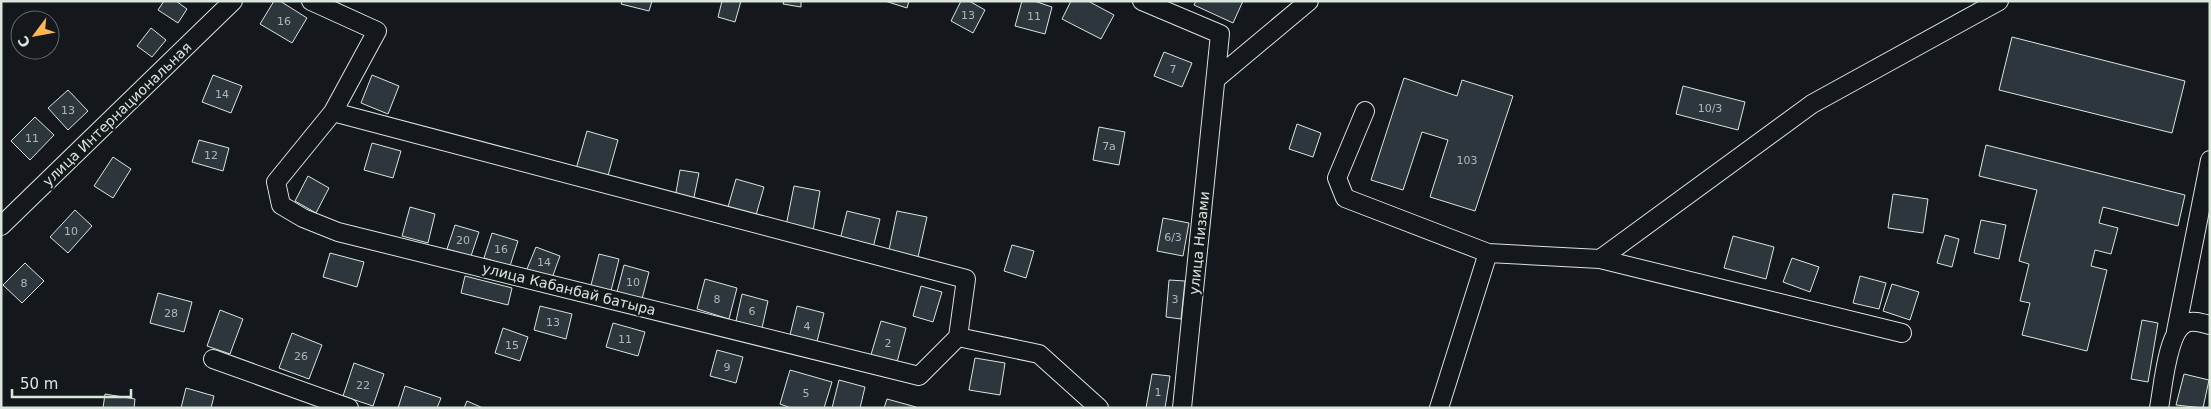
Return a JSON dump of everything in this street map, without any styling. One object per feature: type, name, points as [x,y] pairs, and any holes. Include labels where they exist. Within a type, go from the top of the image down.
[{"type":"street","name":"улица Интернациональная","points":[[1,226],[233,1]]},
{"type":"street","name":"улица Кабанбай батыра","points":[[311,1],[376,31],[333,112],[276,182],[281,205],[303,218],[338,232],[919,376],[958,337]]},
{"type":"street","name":"улица Низами","points":[[1142,1],[1220,34],[1182,408]]},
{"type":"street","points":[[1216,78],[1309,1]]},
{"type":"street","points":[[1600,259],[1812,104],[1999,1]]},
{"type":"street","points":[[1365,111],[1337,178],[1345,198],[1488,253],[1600,259],[1902,333]]},
{"type":"street","points":[[333,112],[966,279],[958,337],[1039,354],[1099,408]]},
{"type":"street","points":[[2159,408],[2170,347],[2176,331],[2210,160]]},
{"type":"street","points":[[1439,408],[1488,253]]},
{"type":"street","points":[[2176,331],[2187,323],[2194,322],[2210,325]]},
{"type":"street","points":[[213,359],[349,408]]},
{"type":"building","points":[[164,1],[176,1],[187,9],[178,23],[158,10]]},
{"type":"building","points":[[274,1],[280,1],[307,18],[292,43],[260,24]]},
{"type":"building","points":[[622,1],[652,1],[649,11],[621,4]]},
{"type":"building","points":[[722,1],[741,1],[735,22],[718,17]]},
{"type":"building","points":[[784,1],[801,1],[801,7],[783,4]]},
{"type":"building","points":[[885,1],[909,1],[907,8]]},
{"type":"building","points":[[961,1],[969,1],[985,10],[973,33],[951,21]]},
{"type":"building","points":[[1022,1],[1034,1],[1052,7],[1045,34],[1015,26]]},
{"type":"building","points":[[1071,1],[1088,1],[1114,15],[1101,39],[1062,19]]},
{"type":"building","points":[[1196,1],[1243,1],[1233,23],[1194,5]]},
{"type":"building","points":[[151,28],[166,40],[152,57],[137,46]]},
{"type":"building","points":[[2012,37],[2185,81],[2172,133],[1999,90]]},
{"type":"building","points":[[1164,52],[1192,63],[1182,87],[1154,76]]},
{"type":"building","points":[[213,75],[242,86],[231,113],[202,102]]},
{"type":"building","points":[[372,75],[399,86],[388,114],[361,103]]},
{"type":"building","points":[[1404,78],[1457,96],[1462,80],[1513,96],[1475,211],[1430,197],[1448,140],[1422,132],[1403,190],[1371,180]]},
{"type":"building","points":[[1683,86],[1745,102],[1738,130],[1676,114]]},
{"type":"building","points":[[68,90],[88,111],[68,130],[48,108]]},
{"type":"building","points":[[35,117],[54,135],[30,160],[11,141]]},
{"type":"building","points":[[1297,124],[1321,133],[1313,157],[1289,149]]},
{"type":"building","points":[[1099,127],[1125,132],[1119,165],[1093,160]]},
{"type":"building","points":[[587,131],[618,140],[607,179],[576,169]]},
{"type":"building","points":[[199,140],[229,148],[223,171],[192,162]]},
{"type":"building","points":[[372,143],[401,151],[393,178],[364,170]]},
{"type":"building","points":[[1986,145],[2185,195],[2178,226],[2103,207],[2099,223],[2118,228],[2111,254],[2095,250],[2091,266],[2107,270],[2087,351],[2022,335],[2030,303],[2020,301],[2029,264],[2019,261],[2037,190],[1979,176]]},
{"type":"building","points":[[113,157],[131,169],[113,198],[94,186]]},
{"type":"building","points":[[680,170],[699,173],[693,202],[675,198]]},
{"type":"building","points":[[308,176],[329,188],[316,213],[295,201]]},
{"type":"building","points":[[736,179],[764,187],[756,215],[728,207]]},
{"type":"building","points":[[794,186],[820,191],[813,231],[786,226]]},
{"type":"building","points":[[1893,194],[1928,199],[1923,233],[1888,228]]},
{"type":"building","points":[[410,207],[435,214],[428,243],[402,236]]},
{"type":"building","points":[[75,210],[92,226],[68,253],[50,237]]},
{"type":"building","points":[[847,211],[880,219],[873,248],[840,240]]},
{"type":"building","points":[[897,211],[927,217],[918,257],[889,250]]},
{"type":"building","points":[[1163,218],[1189,223],[1183,256],[1157,251]]},
{"type":"building","points":[[1981,220],[2006,225],[1999,259],[1974,253]]},
{"type":"building","points":[[455,225],[479,232],[471,256],[447,249]]},
{"type":"building","points":[[492,233],[518,241],[510,266],[484,258]]},
{"type":"building","points":[[1945,235],[1959,239],[1952,267],[1937,263]]},
{"type":"building","points":[[1733,236],[1774,247],[1766,279],[1724,268]]},
{"type":"building","points":[[1012,245],[1034,251],[1026,278],[1004,271]]},
{"type":"building","points":[[536,247],[560,256],[552,278],[527,269]]},
{"type":"building","points":[[330,253],[364,262],[357,287],[323,277]]},
{"type":"building","points":[[599,254],[619,259],[611,291],[591,285]]},
{"type":"building","points":[[1792,258],[1819,267],[1810,292],[1783,282]]},
{"type":"building","points":[[25,263],[44,281],[22,303],[3,285]]},
{"type":"building","points":[[624,265],[649,272],[642,299],[617,292]]},
{"type":"building","points":[[465,276],[512,288],[508,305],[461,293]]},
{"type":"building","points":[[1860,276],[1886,283],[1879,309],[1853,303]]},
{"type":"building","points":[[705,279],[737,288],[729,319],[697,309]]},
{"type":"building","points":[[1169,280],[1185,281],[1181,319],[1166,317]]},
{"type":"building","points":[[1892,284],[1919,292],[1910,320],[1883,311]]},
{"type":"building","points":[[921,286],[942,292],[933,322],[913,316]]},
{"type":"building","points":[[158,293],[192,302],[184,332],[150,323]]},
{"type":"building","points":[[742,294],[768,301],[762,328],[736,321]]},
{"type":"building","points":[[540,306],[572,314],[566,339],[534,330]]},
{"type":"building","points":[[797,306],[824,313],[816,346],[789,339]]},
{"type":"building","points":[[220,310],[243,319],[230,354],[207,346]]},
{"type":"building","points":[[2142,320],[2158,323],[2148,382],[2131,379]]},
{"type":"building","points":[[881,321],[906,328],[896,366],[870,358]]},
{"type":"building","points":[[613,323],[645,332],[638,356],[606,347]]},
{"type":"building","points":[[503,328],[528,337],[520,361],[495,353]]},
{"type":"building","points":[[292,333],[322,345],[309,379],[279,368]]},
{"type":"building","points":[[717,350],[743,357],[736,383],[710,376]]},
{"type":"building","points":[[975,358],[1005,363],[1000,395],[969,390]]},
{"type":"building","points":[[354,363],[384,374],[373,406],[343,396]]},
{"type":"building","points":[[790,370],[832,382],[824,408],[791,408],[780,404]]},
{"type":"building","points":[[1152,374],[1170,376],[1165,408],[1146,408]]},
{"type":"building","points":[[2184,374],[2209,380],[2203,408],[2176,405]]},
{"type":"building","points":[[839,380],[865,387],[860,408],[832,408]]},
{"type":"building","points":[[405,386],[441,398],[437,408],[398,408]]},
{"type":"building","points":[[186,388],[214,396],[211,408],[181,408]]},
{"type":"building","points":[[105,394],[135,399],[134,408],[103,408]]},
{"type":"building","points":[[887,399],[916,407],[884,408]]},
{"type":"building","points":[[467,401],[483,408],[464,408]]}]
